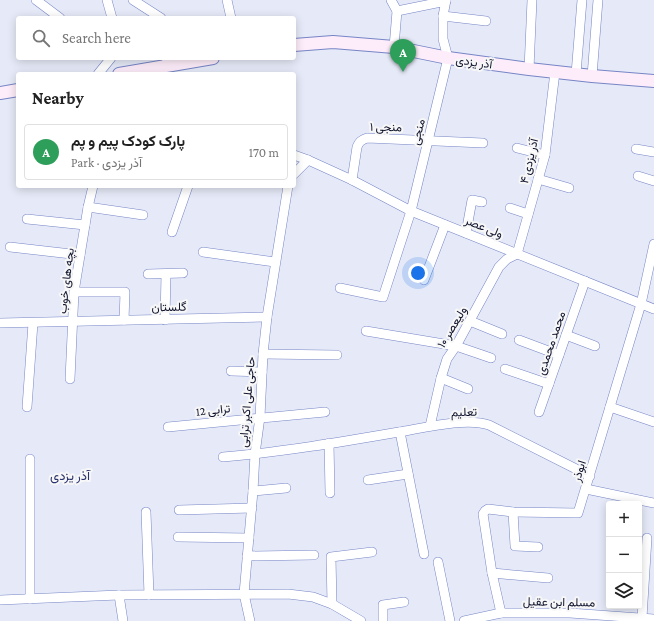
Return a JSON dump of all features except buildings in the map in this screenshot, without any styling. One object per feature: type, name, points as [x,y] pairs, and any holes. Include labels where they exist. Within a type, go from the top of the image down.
[{"type":"street","points":[[36,0],[57,16]]},
{"type":"street","points":[[107,0],[111,16]]},
{"type":"street","points":[[133,0],[158,16]]},
{"type":"street","points":[[227,0],[231,16]]},
{"type":"street","points":[[391,0],[397,11],[394,47]]},
{"type":"street","points":[[397,11],[446,0],[443,16],[443,40],[448,58]]},
{"type":"street","points":[[529,69],[532,0]]},
{"type":"street","points":[[576,74],[582,0]]},
{"type":"street","points":[[592,76],[598,0]]},
{"type":"street","points":[[443,16],[486,21]]},
{"type":"street","name":"آذر یزدی","points":[[296,45],[333,42],[394,47],[448,58],[529,69],[654,81]]},
{"type":"street","name":"منجی","points":[[340,288],[383,297],[411,211],[448,58]]},
{"type":"street","points":[[100,72],[109,60]]},
{"type":"street","points":[[130,72],[200,60]]},
{"type":"street","name":"۴ آذر یزدی","points":[[517,254],[545,155],[555,72]]},
{"type":"street","points":[[0,93],[16,90]]},
{"type":"street","name":"منجی ۱","points":[[352,180],[357,148],[363,139],[428,140]]},
{"type":"street","points":[[428,140],[483,143]]},
{"type":"street","points":[[517,148],[545,155]]},
{"type":"street","points":[[636,149],[654,152]]},
{"type":"street","name":"ولی عصر","points":[[296,156],[352,180],[411,211],[654,309]]},
{"type":"street","points":[[296,172],[308,160]]},
{"type":"street","points":[[638,176],[654,180]]},
{"type":"street","points":[[538,179],[570,188]]},
{"type":"street","name":"بچه های خوب","points":[[70,379],[74,292],[93,188]]},
{"type":"street","points":[[172,232],[187,188]]},
{"type":"street","name":"حاجی علی اکبر ترابی","points":[[250,621],[244,594],[254,491],[255,454],[260,417],[263,354],[275,262],[288,188]]},
{"type":"street","points":[[466,233],[472,200],[482,202]]},
{"type":"street","points":[[88,207],[143,215]]},
{"type":"street","points":[[510,208],[528,214]]},
{"type":"street","points":[[27,219],[85,225]]},
{"type":"street","points":[[424,280],[445,225]]},
{"type":"street","points":[[10,247],[80,255]]},
{"type":"street","name":"ابوذر","points":[[501,613],[492,573],[483,514],[488,509],[514,512],[578,513],[641,304],[653,250]]},
{"type":"street","points":[[204,252],[275,262]]},
{"type":"street","name":"۱۰ ولیعصر","points":[[430,426],[447,359],[456,346],[499,267],[506,259],[517,254]]},
{"type":"street","points":[[148,274],[183,273]]},
{"type":"street","points":[[165,320],[166,274]]},
{"type":"street","name":"محمد محمدی","points":[[539,412],[585,281]]},
{"type":"street","points":[[74,292],[125,292],[124,320]]},
{"type":"street","name":"گلستان","points":[[0,323],[267,317]]},
{"type":"street","points":[[470,321],[502,334]]},
{"type":"street","points":[[27,407],[33,322]]},
{"type":"street","points":[[366,331],[456,346],[490,358]]},
{"type":"street","points":[[566,335],[595,346]]},
{"type":"street","points":[[519,340],[559,355]]},
{"type":"street","points":[[263,354],[337,355]]},
{"type":"street","points":[[505,369],[549,384]]},
{"type":"street","points":[[231,371],[262,372]]},
{"type":"street","points":[[441,378],[468,388]]},
{"type":"street","points":[[610,407],[654,422]]},
{"type":"street","name":"ترابی 12","points":[[168,427],[260,417],[325,412]]},
{"type":"street","name":"تعلیم","points":[[224,457],[329,443],[430,426],[478,422],[484,423],[590,476]]},
{"type":"street","points":[[400,432],[424,554]]},
{"type":"street","points":[[329,443],[330,493]]},
{"type":"street","points":[[30,459],[30,599]]},
{"type":"street","points":[[368,480],[408,474]]},
{"type":"street","points":[[254,491],[286,488]]},
{"type":"street","points":[[586,489],[654,503]]},
{"type":"street","points":[[179,510],[252,508]]},
{"type":"street","points":[[146,512],[149,595]]},
{"type":"street","points":[[514,512],[515,546],[538,547]]},
{"type":"street","points":[[178,537],[249,538]]},
{"type":"street","points":[[642,618],[647,538]]},
{"type":"street","points":[[332,604],[331,557],[372,552]]},
{"type":"street","points":[[248,556],[314,555]]},
{"type":"street","points":[[438,562],[450,621]]},
{"type":"street","points":[[492,573],[548,578]]},
{"type":"street","points":[[0,600],[119,595],[288,594],[313,597],[332,604],[361,621]]},
{"type":"street","points":[[119,595],[123,621]]},
{"type":"street","points":[[383,621],[383,604],[404,602]]},
{"type":"street","name":"مسلم ابن عقیل","points":[[464,621],[501,613],[571,617],[654,619]]},
{"type":"place","name":"پارک کودک پیم و پم","points":[[403,72]]},
{"type":"district","name":"آذر یزدی","points":[[70,475]]}]
